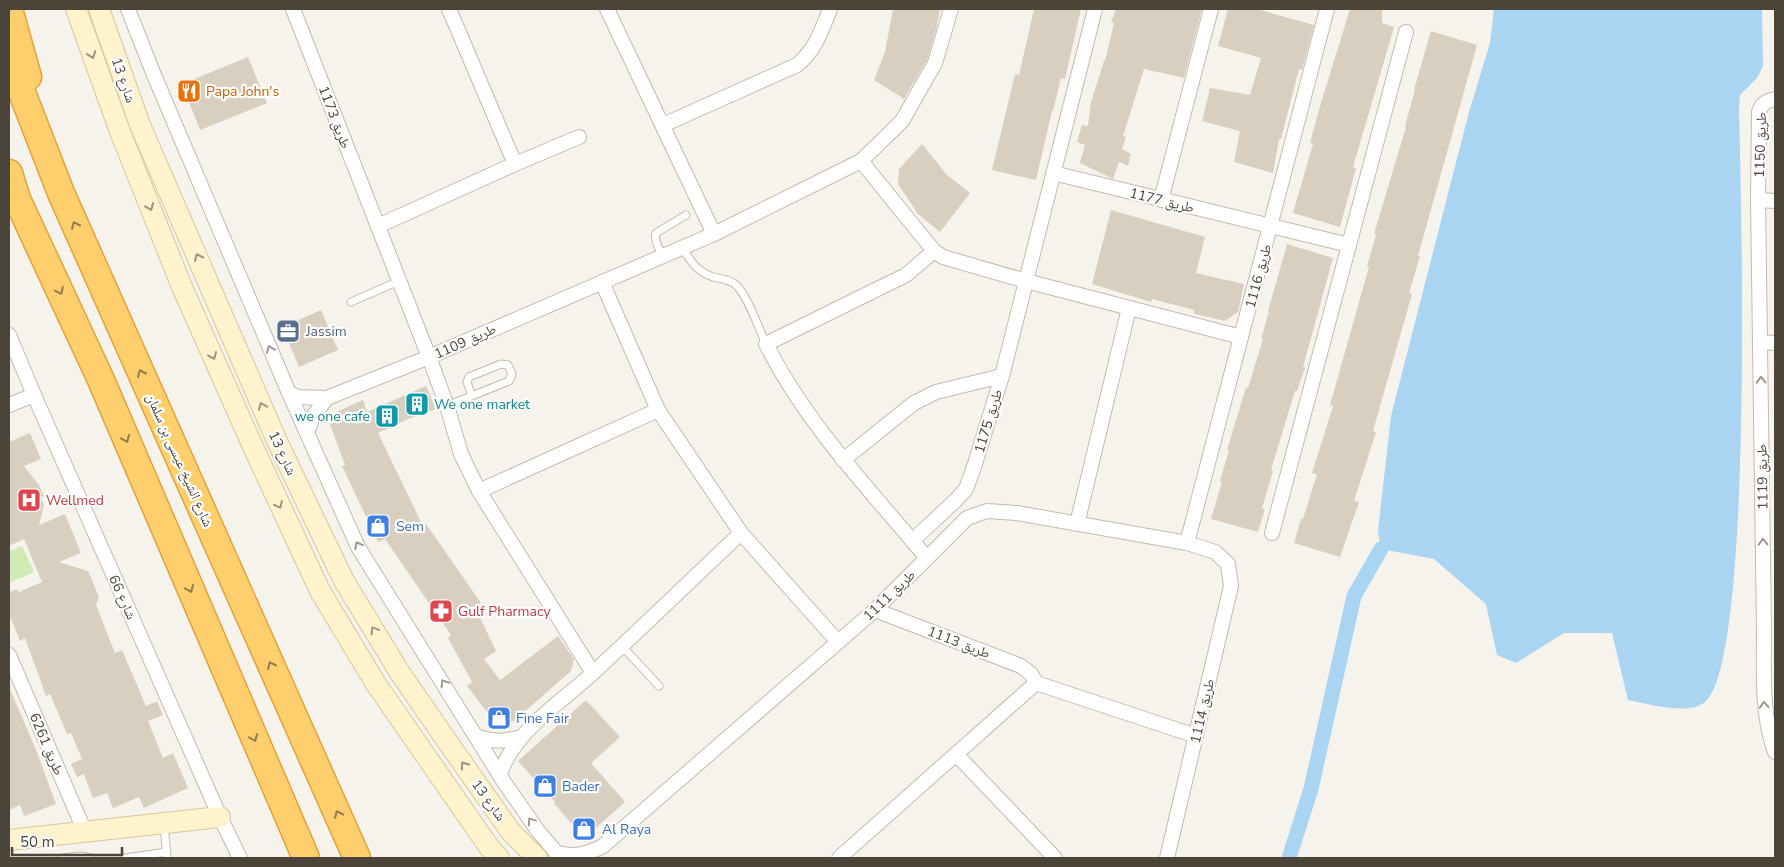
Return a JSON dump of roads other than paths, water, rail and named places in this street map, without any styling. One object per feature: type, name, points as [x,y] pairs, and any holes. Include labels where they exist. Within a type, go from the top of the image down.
[{"type":"highway","points":[[10,9],[61,193]]},
{"type":"highway","name":"شارع الشيخ عيسى بن سلمان","points":[[9,59],[61,193],[358,858]]},
{"type":"highway","points":[[9,173],[13,192],[101,380],[306,858]]},
{"type":"street","name":"شارع 13","points":[[76,9],[119,129],[182,287],[320,592],[376,684],[428,761],[499,858]]},
{"type":"street","name":"شارع 13","points":[[99,9],[140,125],[276,439],[344,582],[400,673],[449,744],[511,832],[537,858]]},
{"type":"street","points":[[128,9],[154,75],[289,393],[358,546],[500,774],[538,831],[559,856]]},
{"type":"street","name":"طريق 1173","points":[[293,9],[429,357],[447,406],[461,454],[478,491],[593,673]]},
{"type":"street","points":[[449,9],[516,164]]},
{"type":"street","points":[[607,9],[714,234]]},
{"type":"street","points":[[663,125],[797,65],[816,45],[830,9]]},
{"type":"street","name":"طريق 1109","points":[[289,393],[297,397],[327,398],[429,357],[714,234],[862,162],[902,121],[935,63],[951,9]]},
{"type":"street","name":"طريق 1175","points":[[912,541],[955,501],[966,488],[974,467],[1002,376],[1095,9]]},
{"type":"street","points":[[1161,200],[1211,9]]},
{"type":"street","name":"طريق 1116","points":[[1187,543],[1327,9]]},
{"type":"street","points":[[1272,532],[1406,32]]},
{"type":"street","name":"طريق 1150","points":[[1758,200],[1759,112],[1761,105],[1766,100],[1775,98]]},
{"type":"street","points":[[378,226],[579,137]]},
{"type":"street","points":[[862,162],[934,251],[942,257],[1241,338]]},
{"type":"street","name":"طريق 1177","points":[[1053,173],[1349,245]]},
{"type":"street","points":[[1758,200],[1775,201]]},
{"type":"street","name":"طريق 1119","points":[[1758,200],[1760,342],[1770,632],[1764,702],[1766,720],[1775,752]]},
{"type":"street","points":[[927,558],[843,460],[798,400],[766,344],[906,275],[934,251]]},
{"type":"street","points":[[602,282],[658,410],[741,533],[837,641]]},
{"type":"street","points":[[1077,524],[1129,308]]},
{"type":"street","name":"شارع 66","points":[[9,335],[220,817],[240,858]]},
{"type":"street","points":[[1760,342],[1775,343]]},
{"type":"street","points":[[843,460],[914,403],[936,392],[1002,376]]},
{"type":"street","points":[[9,405],[34,395]]},
{"type":"street","points":[[307,433],[313,416],[327,398]]},
{"type":"street","points":[[478,491],[658,410]]},
{"type":"street","name":"طريق 1111","points":[[559,856],[600,852],[837,641],[875,610],[966,518],[987,511],[1017,513],[1187,543],[1215,552],[1228,564]]},
{"type":"street","points":[[500,774],[510,750],[521,737],[593,673],[741,533]]},
{"type":"street","name":"طريق 1114","points":[[1167,858],[1231,586],[1228,564]]},
{"type":"street","name":"طريق 1113","points":[[875,610],[1021,666],[1036,683],[1196,736]]},
{"type":"street","name":"طريق 6261","points":[[9,658],[85,832]]},
{"type":"street","points":[[839,858],[1036,683]]},
{"type":"street","points":[[476,736],[499,742],[521,737]]},
{"type":"street","points":[[956,754],[1055,858]]},
{"type":"street","points":[[9,840],[220,817]]},
{"type":"lane","points":[[663,256],[657,244],[656,233],[686,215]]},
{"type":"lane","points":[[682,248],[695,267],[701,272],[730,281],[739,289],[766,344]]},
{"type":"lane","points":[[351,302],[399,281]]},
{"type":"lane","points":[[447,406],[472,396],[509,381],[512,374],[508,365],[501,364],[469,377],[467,382],[472,396]]},
{"type":"lane","points":[[622,646],[659,686]]},
{"type":"lane","points":[[126,858],[167,855],[164,823]]},
{"type":"lane","points":[[62,858],[81,856],[90,858]]},
{"type":"water","points":[[1494,9],[1762,9],[1763,66],[1757,78],[1740,95],[1739,109],[1742,323],[1741,422],[1738,519],[1731,604],[1721,668],[1705,702],[1698,706],[1679,709],[1628,700],[1612,633],[1564,633],[1516,663],[1497,655],[1486,604],[1434,559],[1381,549],[1378,531],[1391,416],[1469,112],[1490,43]]},
{"type":"waterway","points":[[1289,858],[1311,789],[1354,596],[1381,549]]},
{"type":"place","name":"Papa John's","points":[[189,91]]},
{"type":"place","name":"Jassim","points":[[288,331]]},
{"type":"place","name":"We one market","points":[[417,404]]},
{"type":"place","name":"we one cafe","points":[[387,416]]},
{"type":"place","name":"Wellmed","points":[[29,500]]},
{"type":"place","name":"Sem","points":[[378,526]]},
{"type":"place","name":"Gulf Pharmacy","points":[[441,611]]},
{"type":"place","name":"Fine Fair","points":[[499,718]]},
{"type":"place","name":"Bader","points":[[545,786]]},
{"type":"place","name":"Al Raya","points":[[584,829]]}]
